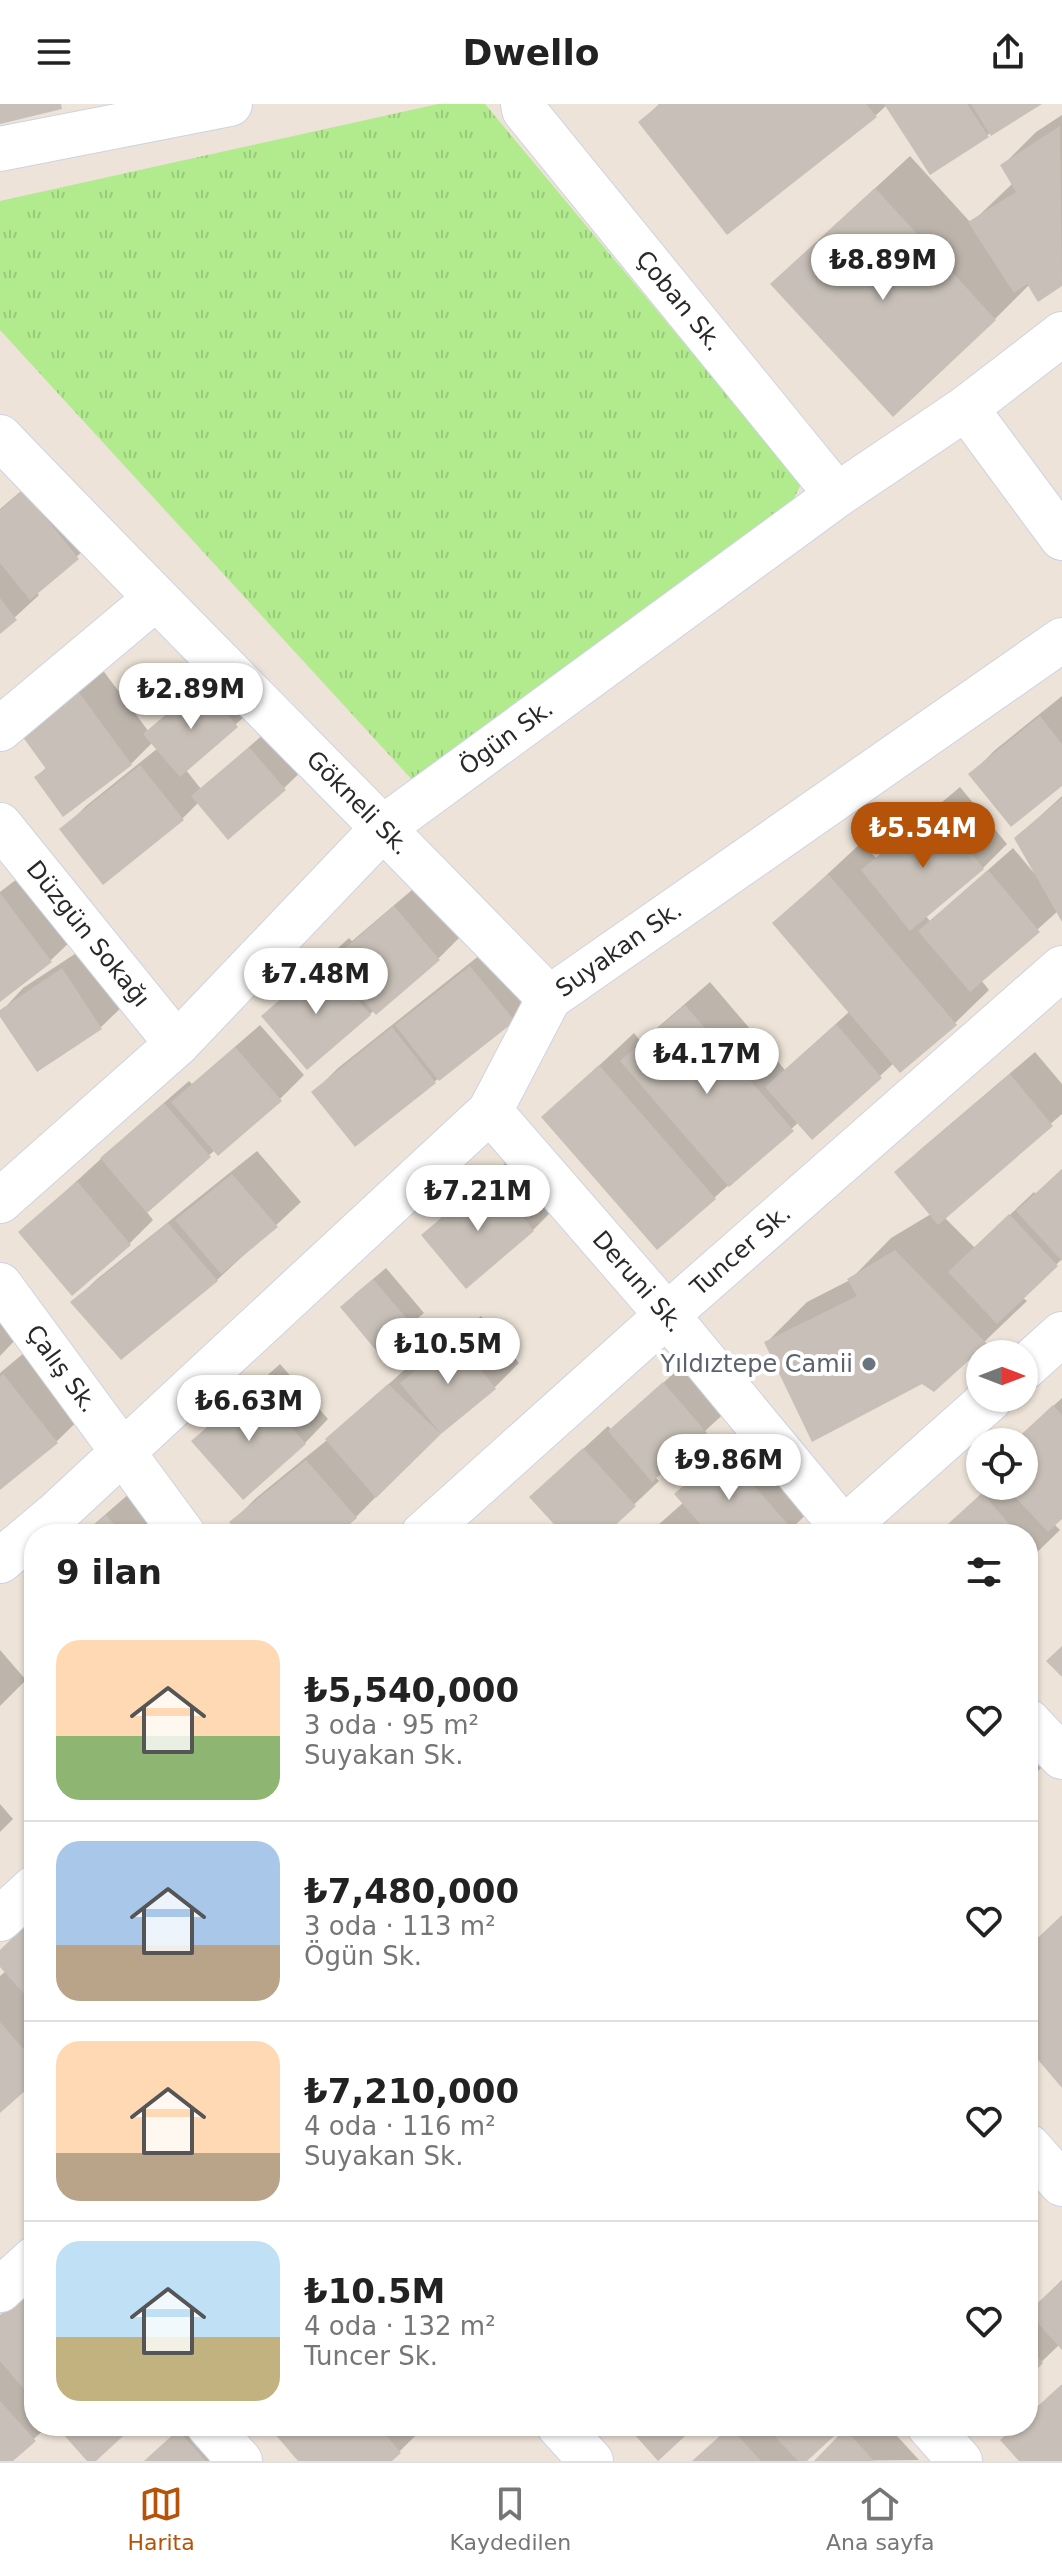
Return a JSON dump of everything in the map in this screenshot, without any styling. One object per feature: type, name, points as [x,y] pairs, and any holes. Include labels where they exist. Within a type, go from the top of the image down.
[{"type":"street","points":[[0,149],[230,104]]},
{"type":"street","name":"Çoban Sk.","points":[[523,104],[524,110],[837,495]]},
{"type":"street","name":"Ögün Sk.","points":[[0,1201],[177,1044],[384,827],[837,495],[966,408],[1062,334]]},
{"type":"street","points":[[966,408],[1062,538]]},
{"type":"street","name":"Gökneli Sk.","points":[[0,437],[155,599],[384,827],[549,998]]},
{"type":"street","points":[[0,729],[155,599]]},
{"type":"street","name":"Suyakan Sk.","points":[[41,1524],[490,1111],[549,998],[1062,640]]},
{"type":"street","name":"Düzgün Sokağı","points":[[0,825],[177,1044]]},
{"type":"street","name":"Tuncer Sk.","points":[[434,1524],[1062,968]]},
{"type":"street","name":"Deruni Sk.","points":[[490,1111],[667,1315],[837,1524]]},
{"type":"street","name":"Çalış Sk.","points":[[0,1285],[176,1524]]},
{"type":"street","points":[[852,1524],[976,1412]]},
{"type":"street","name":"Suyakan Sk.","points":[[0,1561],[24,1540]]},
{"type":"street","points":[[1038,1732],[1062,1757]]},
{"type":"street","points":[[0,1919],[24,1897]]},
{"type":"street","points":[[1038,2157],[1062,2184]]},
{"type":"street","points":[[0,2290],[24,2268]]},
{"type":"street","points":[[218,2436],[240,2461]]},
{"type":"street","points":[[568,2436],[591,2461]]},
{"type":"street","points":[[938,2436],[960,2461]]},
{"type":"green space","points":[[438,104],[485,104],[801,484],[787,513],[415,783],[0,330],[0,201]]},
{"type":"building","points":[[0,104],[61,104],[62,109],[0,124]]},
{"type":"building","points":[[660,104],[866,104],[877,117],[727,235],[638,122]]},
{"type":"building","points":[[884,104],[967,104],[989,137],[930,175]]},
{"type":"building","points":[[971,104],[1042,104],[991,136]]},
{"type":"building","points":[[1060,126],[1062,286],[1038,302],[1027,284],[1014,293],[968,222],[1016,192],[1000,165]]},
{"type":"building","points":[[875,188],[996,320],[893,417],[770,284]]},
{"type":"building","points":[[23,490],[79,559],[30,600],[0,563],[0,510]]},
{"type":"building","points":[[0,598],[17,620],[0,634]]},
{"type":"building","points":[[202,684],[238,727],[180,777],[143,734]]},
{"type":"building","points":[[78,691],[132,765],[63,817],[34,777],[46,769],[20,733]]},
{"type":"building","points":[[1040,716],[1062,744],[1062,786],[1011,827],[968,774]]},
{"type":"building","points":[[249,747],[286,790],[228,840],[191,796]]},
{"type":"building","points":[[140,765],[184,820],[103,885],[59,829]]},
{"type":"building","points":[[1062,798],[1062,922],[1014,838]]},
{"type":"building","points":[[936,809],[984,869],[910,931],[861,870]]},
{"type":"building","points":[[988,870],[1040,932],[970,992],[918,931]]},
{"type":"building","points":[[828,874],[957,1025],[900,1073],[772,923]]},
{"type":"building","points":[[0,893],[52,962],[0,1002]]},
{"type":"building","points":[[394,906],[440,960],[376,1015],[330,961]]},
{"type":"building","points":[[325,961],[371,1015],[307,1070],[261,1016]]},
{"type":"building","points":[[470,966],[515,1021],[439,1081],[395,1025]]},
{"type":"building","points":[[62,968],[102,1029],[37,1072],[0,1017],[0,1010]]},
{"type":"building","points":[[685,1005],[794,1131],[729,1187],[620,1061]]},
{"type":"building","points":[[836,1024],[882,1078],[812,1140],[765,1087]]},
{"type":"building","points":[[392,1027],[436,1083],[355,1147],[311,1092]]},
{"type":"building","points":[[235,1047],[282,1101],[218,1156],[171,1102]]},
{"type":"building","points":[[599,1065],[716,1199],[657,1250],[541,1117]]},
{"type":"building","points":[[1010,1074],[1053,1126],[938,1225],[894,1172]]},
{"type":"building","points":[[164,1103],[211,1157],[147,1213],[100,1158]]},
{"type":"building","points":[[1062,1169],[1062,1261],[1016,1211]]},
{"type":"building","points":[[232,1174],[278,1227],[221,1274],[175,1220]]},
{"type":"building","points":[[490,1177],[534,1231],[466,1289],[421,1235]]},
{"type":"building","points":[[77,1181],[131,1245],[72,1296],[18,1232]]},
{"type":"building","points":[[1009,1214],[1058,1266],[997,1324],[948,1272]]},
{"type":"building","points":[[168,1223],[218,1281],[121,1360],[70,1302]]},
{"type":"building","name":"Yıldıztepe Camii","points":[[895,1250],[983,1340],[966,1340],[966,1363],[934,1392],[922,1384],[812,1442],[764,1342],[857,1296],[847,1279]]},
{"type":"building","points":[[373,1279],[413,1326],[379,1354],[340,1307]]},
{"type":"building","points":[[456,1338],[496,1389],[441,1434],[400,1383]]},
{"type":"building","points":[[3,1374],[58,1443],[0,1490],[0,1377]]},
{"type":"building","points":[[663,1382],[707,1433],[652,1482],[608,1431]]},
{"type":"building","points":[[388,1384],[441,1434],[376,1498],[325,1439]]},
{"type":"building","points":[[255,1386],[306,1444],[243,1500],[191,1441]]},
{"type":"building","points":[[1053,1405],[1062,1415],[1062,1519],[1048,1532],[1018,1500],[1038,1500],[1038,1428],[1028,1428]]},
{"type":"building","points":[[583,1448],[636,1506],[617,1524],[554,1524],[529,1497]]},
{"type":"building","points":[[723,1451],[788,1524],[700,1524],[674,1494]]},
{"type":"building","points":[[306,1460],[357,1518],[350,1524],[229,1522]]},
{"type":"building","points":[[974,1500],[988,1500],[1009,1524],[948,1524]]},
{"type":"building","points":[[106,1515],[114,1524],[96,1524]]},
{"type":"building","points":[[1062,1646],[1062,1677],[1046,1661]]},
{"type":"building","points":[[1062,1915],[1062,2088],[1038,2060],[1038,1938]]},
{"type":"building","points":[[24,1927],[24,1994],[0,1967],[0,1950]]},
{"type":"building","points":[[0,2022],[24,2050],[24,2092],[0,2113]]},
{"type":"building","points":[[1062,2280],[1062,2350],[1038,2323],[1038,2303]]},
{"type":"building","points":[[24,2293],[24,2389],[0,2361],[0,2315]]},
{"type":"building","points":[[1062,2384],[1062,2461],[1019,2461],[1000,2440],[1005,2436],[1038,2436],[1038,2406]]},
{"type":"building","points":[[0,2401],[24,2428],[24,2436],[32,2436],[36,2441],[13,2461],[0,2461]]},
{"type":"building","points":[[65,2436],[123,2436],[96,2461],[87,2461]]},
{"type":"building","points":[[171,2436],[183,2436],[206,2461],[144,2461]]},
{"type":"building","points":[[277,2436],[387,2436],[401,2453],[392,2461],[298,2461]]},
{"type":"building","points":[[636,2436],[685,2436],[658,2461]]},
{"type":"building","points":[[720,2436],[738,2436],[761,2461],[692,2461]]},
{"type":"building","points":[[774,2436],[834,2436],[807,2461],[798,2461]]},
{"type":"building","points":[[838,2436],[851,2436],[874,2461],[814,2461]]},
{"type":"place","name":"Yıldıztepe Camii","points":[[869,1364]]}]
